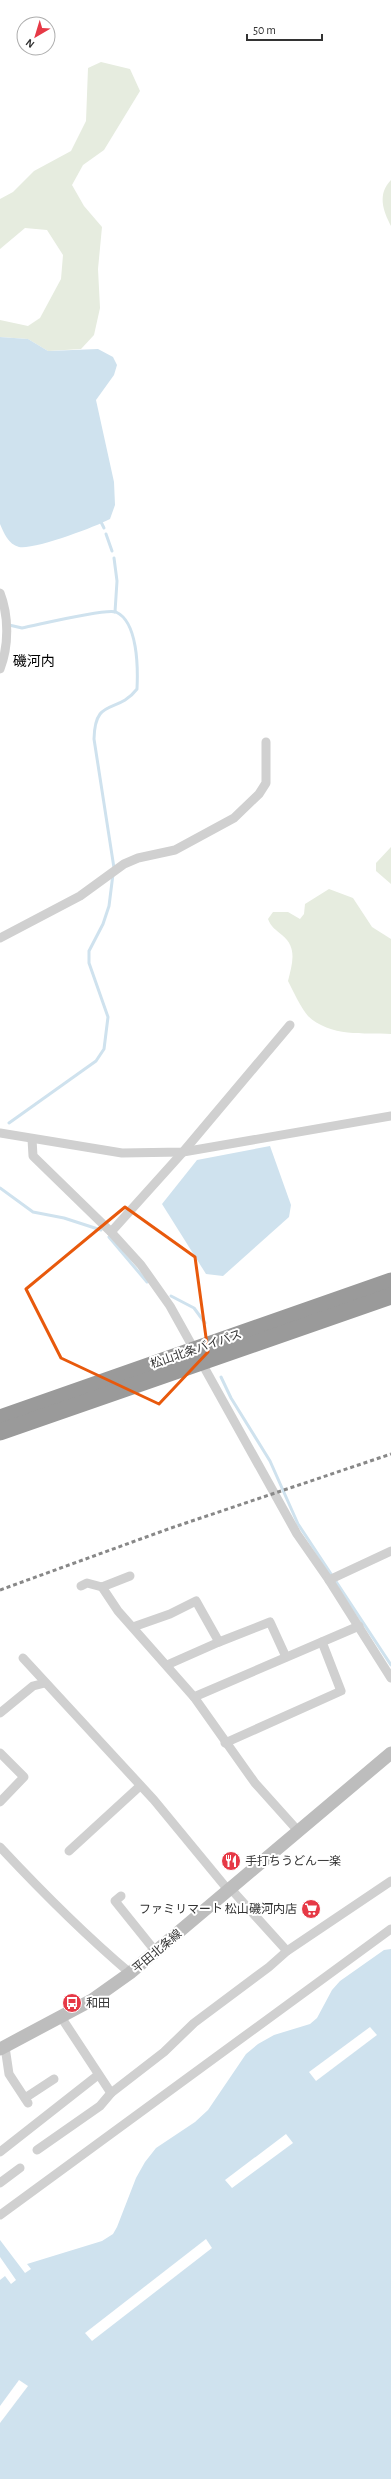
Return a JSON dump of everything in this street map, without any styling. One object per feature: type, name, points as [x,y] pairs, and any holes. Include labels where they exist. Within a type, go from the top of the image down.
[{"type":"highway","name":"松山北条バイパス","points":[[0,1432],[391,1281]]},
{"type":"highway","name":"松山北条バイパス","points":[[0,1418],[391,1296]]},
{"type":"main road","name":"平田北条線","points":[[2,2048],[92,2000],[130,1973],[391,1753]]},
{"type":"street","points":[[0,594],[7,624],[2,648],[0,669]]},
{"type":"street","points":[[0,938],[80,896],[117,870],[138,858],[175,850],[234,818],[259,794],[266,783],[266,742]]},
{"type":"street","points":[[111,1232],[183,1152],[290,1024]]},
{"type":"street","points":[[0,1133],[122,1153],[183,1152],[391,1116]]},
{"type":"street","points":[[32,1139],[33,1156],[111,1232],[141,1265],[162,1295],[188,1338],[196,1357],[296,1534],[332,1578],[391,1678]]},
{"type":"street","points":[[332,1578],[391,1551]]},
{"type":"street","points":[[81,1586],[87,1583],[102,1587],[130,1576]]},
{"type":"street","points":[[102,1587],[133,1627],[194,1697],[225,1743],[256,1783],[298,1832]]},
{"type":"street","points":[[133,1627],[170,1614],[196,1601],[219,1642]]},
{"type":"street","points":[[166,1665],[270,1622],[286,1657]]},
{"type":"street","points":[[194,1697],[359,1626]]},
{"type":"street","points":[[225,1743],[341,1691],[322,1642]]},
{"type":"street","points":[[23,1658],[140,1786],[230,1890],[287,1951]]},
{"type":"street","points":[[0,1713],[33,1686],[45,1683]]},
{"type":"street","points":[[0,1753],[24,1777],[0,1802]]},
{"type":"street","points":[[69,1851],[140,1786]]},
{"type":"street","points":[[0,1848],[76,1926],[130,1973]]},
{"type":"street","points":[[37,2150],[100,2106],[110,2093],[164,2052],[194,2023],[269,1968],[287,1951],[391,1881]]},
{"type":"street","points":[[121,1896],[115,1901],[156,1952]]},
{"type":"street","points":[[0,2215],[391,1929]]},
{"type":"street","points":[[61,2017],[110,2093]]},
{"type":"street","points":[[2,2048],[9,2074],[27,2100],[44,2081],[54,2079]]},
{"type":"street","points":[[0,2152],[98,2075]]},
{"type":"street","points":[[0,2183],[20,2168]]},
{"type":"highlighted area","points":[[125,1207],[195,1257],[208,1352],[159,1404],[61,1358],[26,1289]]},
{"type":"shaded area","points":[[101,62],[130,69],[140,91],[104,150],[83,165],[72,185],[84,206],[102,227],[98,269],[100,308],[94,335],[81,349],[48,351],[28,339],[0,337],[0,320],[28,326],[40,318],[61,279],[63,255],[47,230],[25,228],[0,249],[0,199],[13,192],[34,171],[71,151],[86,121],[88,68]]},
{"type":"shaded area","points":[[391,180],[391,226],[384,209],[383,197],[384,191]]},
{"type":"shaded area","points":[[391,847],[391,884],[376,871],[376,863]]},
{"type":"shaded area","points":[[329,889],[353,898],[372,927],[391,939],[391,1034],[337,1031],[326,1028],[305,1013],[288,981],[292,962],[292,951],[287,940],[272,926],[268,919],[273,912],[288,912],[300,919],[304,914],[305,904]]},
{"type":"water","points":[[0,337],[28,339],[48,351],[98,349],[113,357],[117,365],[114,375],[96,400],[114,482],[115,505],[110,519],[50,542],[37,545],[19,547],[15,546],[9,541],[0,524]]},
{"type":"water","points":[[270,1146],[291,1205],[289,1217],[223,1276],[206,1274],[162,1204],[197,1160]]},
{"type":"water","points":[[391,1949],[391,2479],[0,2479],[0,2280],[5,2276],[11,2284],[16,2280],[0,2257],[0,2240],[25,2273],[31,2269],[27,2264],[102,2241],[113,2234],[136,2178],[145,2162],[156,2148],[195,2122],[208,2110],[246,2054],[258,2044],[274,2035],[310,2024],[317,2018],[332,1990],[340,1981],[384,1950]]},
{"type":"pier","points":[[370,2027],[377,2035],[316,2081],[309,2072]]},
{"type":"pier","points":[[286,2134],[293,2143],[232,2188],[225,2180]]},
{"type":"pier","points":[[206,2239],[212,2248],[92,2341],[85,2333]]},
{"type":"pier","points":[[19,2380],[28,2386],[0,2423],[0,2406]]},
{"type":"waterway","points":[[100,520],[104,528]]},
{"type":"waterway","points":[[106,534],[112,551]]},
{"type":"waterway","points":[[114,558],[117,581],[115,612]]},
{"type":"waterway","points":[[9,625],[22,628],[109,611],[116,612],[123,617],[129,625],[133,635],[137,658],[137,689],[122,702],[103,711],[98,717],[95,726],[94,739],[114,868]]},
{"type":"waterway","points":[[9,1123],[96,1061],[104,1049],[108,1017],[89,963],[89,951],[103,924],[109,906],[113,874]]},
{"type":"waterway","points":[[0,1188],[33,1212],[64,1218],[101,1230]]},
{"type":"waterway","points":[[109,1237],[147,1282]]},
{"type":"waterway","points":[[171,1296],[194,1308],[205,1323]]},
{"type":"waterway","points":[[221,1377],[231,1398],[270,1461],[298,1524],[391,1665]]},
{"type":"railway","points":[[0,1590],[171,1528],[391,1454]]},
{"type":"place","name":"手打ちうどん一楽","points":[[231,1861]]},
{"type":"place","name":"ファミリマート 松山磯河内店","points":[[311,1909]]},
{"type":"place","name":"和田","points":[[72,2003]]},
{"type":"district","name":"磯河内","points":[[34,662]]}]
